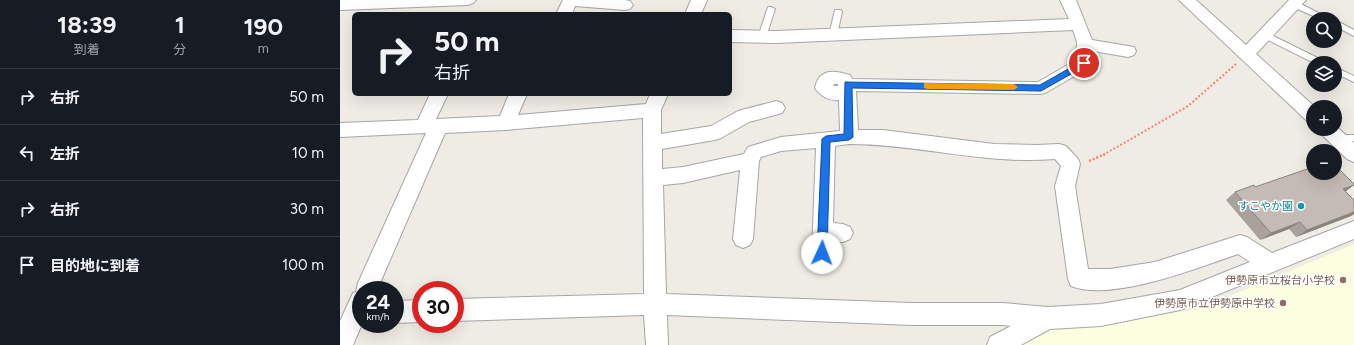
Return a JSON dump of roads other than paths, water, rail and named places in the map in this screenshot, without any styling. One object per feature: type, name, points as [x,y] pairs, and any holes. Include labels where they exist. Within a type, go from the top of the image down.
[{"type":"street","points":[[340,5],[468,0]]},
{"type":"street","points":[[694,12],[699,0]]},
{"type":"street","points":[[849,137],[847,85],[1041,88],[1084,63],[1085,44],[1079,24],[1068,0]]},
{"type":"street","points":[[1187,0],[1306,110]]},
{"type":"street","points":[[565,12],[570,1],[625,4]]},
{"type":"street","points":[[1246,54],[1296,2]]},
{"type":"street","points":[[732,36],[762,37],[833,35],[1079,24]]},
{"type":"street","points":[[1085,44],[1128,51]]},
{"type":"street","points":[[370,281],[430,127],[438,96]]},
{"type":"street","points":[[506,123],[517,96]]},
{"type":"street","points":[[340,130],[506,123],[655,102],[653,178],[657,345]]},
{"type":"street","points":[[653,143],[715,133],[745,109],[776,108]]},
{"type":"street","points":[[1340,136],[1354,154]]},
{"type":"street","points":[[743,239],[750,160],[755,152],[781,144],[826,139],[849,137],[888,138],[1008,153],[1040,153],[1058,151],[1071,164],[1065,186],[1079,279],[1110,279],[1155,272],[1240,244],[1270,264]]},
{"type":"street","points":[[822,253],[826,139]]},
{"type":"street","points":[[653,178],[683,175],[750,160]]},
{"type":"street","points":[[464,310],[655,304],[912,314],[1003,314],[1048,318],[1102,314],[1180,300],[1354,230]]},
{"type":"street","points":[[823,232],[843,233]]},
{"type":"street","points":[[341,345],[352,315]]},
{"type":"street","points":[[998,345],[1048,318]]},
{"type":"lane","points":[[1296,2],[1314,12]]},
{"type":"lane","points":[[762,37],[771,8]]},
{"type":"lane","points":[[833,35],[838,12]]},
{"type":"lane","points":[[1342,27],[1354,33]]},
{"type":"lane","points":[[1264,35],[1307,56]]},
{"type":"lane","points":[[1342,73],[1354,79]]},
{"type":"place","name":"すこやか園","points":[[1301,206]]},
{"type":"place","name":"伊勢原市立桜台小学校","points":[[1343,280]]},
{"type":"place","name":"伊勢原市立伊勢原中学校","points":[[1283,303]]}]
